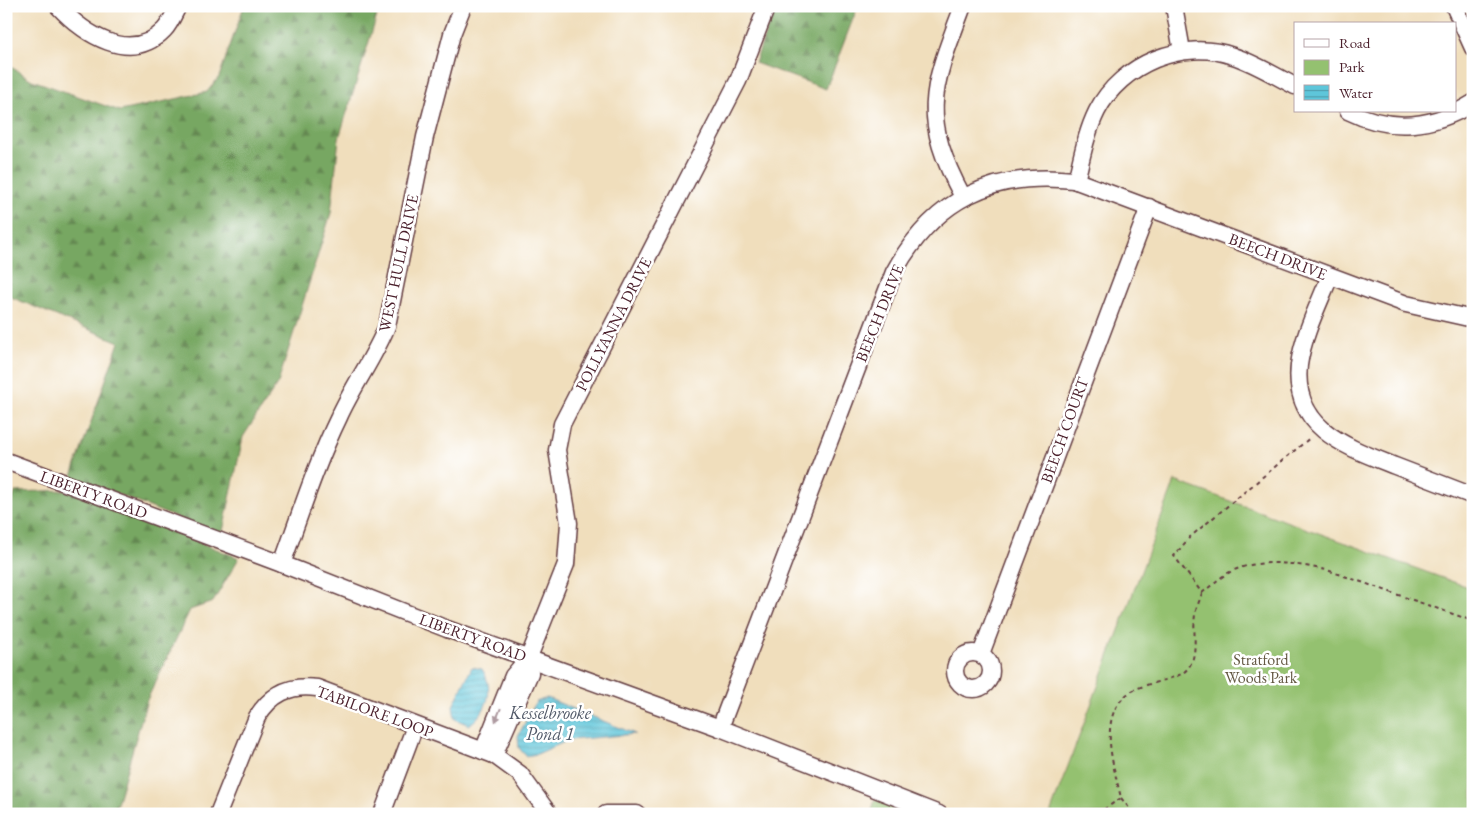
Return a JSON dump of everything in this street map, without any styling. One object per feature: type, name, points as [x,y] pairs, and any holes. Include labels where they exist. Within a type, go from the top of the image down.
[{"type":"street","points":[[58,6],[87,33],[111,43],[132,45],[156,36],[166,28],[178,6]]},
{"type":"street","name":"WEST HULL DRIVE","points":[[282,564],[338,417],[388,326],[425,137],[452,34],[463,6]]},
{"type":"street","name":"POLLYANNA DRIVE","points":[[489,753],[530,673],[529,657],[568,555],[569,524],[557,450],[560,431],[738,81],[767,6]]},
{"type":"street","points":[[963,6],[940,70],[934,110],[940,149],[963,197]]},
{"type":"street","points":[[1174,6],[1182,51]]},
{"type":"street","points":[[1454,6],[1473,48]]},
{"type":"street","points":[[1076,181],[1089,129],[1106,97],[1132,71],[1149,62],[1182,51],[1210,50],[1234,56],[1294,86]]},
{"type":"street","points":[[1456,111],[1473,103]]},
{"type":"street","points":[[1351,112],[1376,122],[1406,125],[1432,123],[1455,112]]},
{"type":"street","name":"BEECH DRIVE","points":[[720,728],[894,272],[916,237],[930,221],[963,197],[1000,182],[1021,178],[1040,177],[1076,181],[1406,304],[1473,319]]},
{"type":"street","name":"BEECH COURT","points":[[981,654],[1149,207]]},
{"type":"street","points":[[1330,276],[1302,352],[1300,383],[1310,413],[1319,427],[1341,444],[1473,496]]},
{"type":"street","name":"LIBERTY ROAD","points":[[6,461],[282,564],[447,629],[529,657],[720,728],[939,814]]},
{"type":"street","name":"TABILORE LOOP","points":[[218,814],[257,717],[270,699],[280,692],[293,688],[317,688],[489,753],[520,774],[550,814]]},
{"type":"street","points":[[382,814],[415,726]]},
{"type":"street","points":[[606,814],[638,814]]},
{"type":"path","points":[[1202,593],[1174,556],[1190,538],[1311,437]]},
{"type":"path","points":[[1134,814],[1121,798],[1112,761],[1111,721],[1117,707],[1128,693],[1183,673],[1193,658],[1195,614],[1202,593],[1230,572],[1246,567],[1279,563],[1327,570],[1473,621]]},
{"type":"path","points":[[1097,814],[1121,798]]},
{"type":"green space","points":[[244,6],[380,6],[339,138],[331,213],[278,383],[243,437],[222,536],[72,476],[119,342],[6,295],[6,58],[11,67],[32,80],[120,111],[207,92],[219,77]]},
{"type":"green space","points":[[775,6],[858,6],[826,89],[755,63]]},
{"type":"green space","name":"Stratford Woods Park","points":[[1175,481],[1473,589],[1473,814],[1050,814]]},
{"type":"green space","points":[[67,490],[239,558],[213,602],[190,610],[147,700],[114,814],[6,814],[6,519],[15,492]]},
{"type":"green space","points":[[875,800],[912,814],[871,814]]},
{"type":"water","points":[[472,667],[482,669],[489,692],[481,714],[469,725],[455,719],[453,706]]},
{"type":"water","name":"Kesselbrooke Pond 1","points":[[547,698],[635,734],[569,740],[537,754],[526,756],[519,748],[518,736],[536,702]]}]
